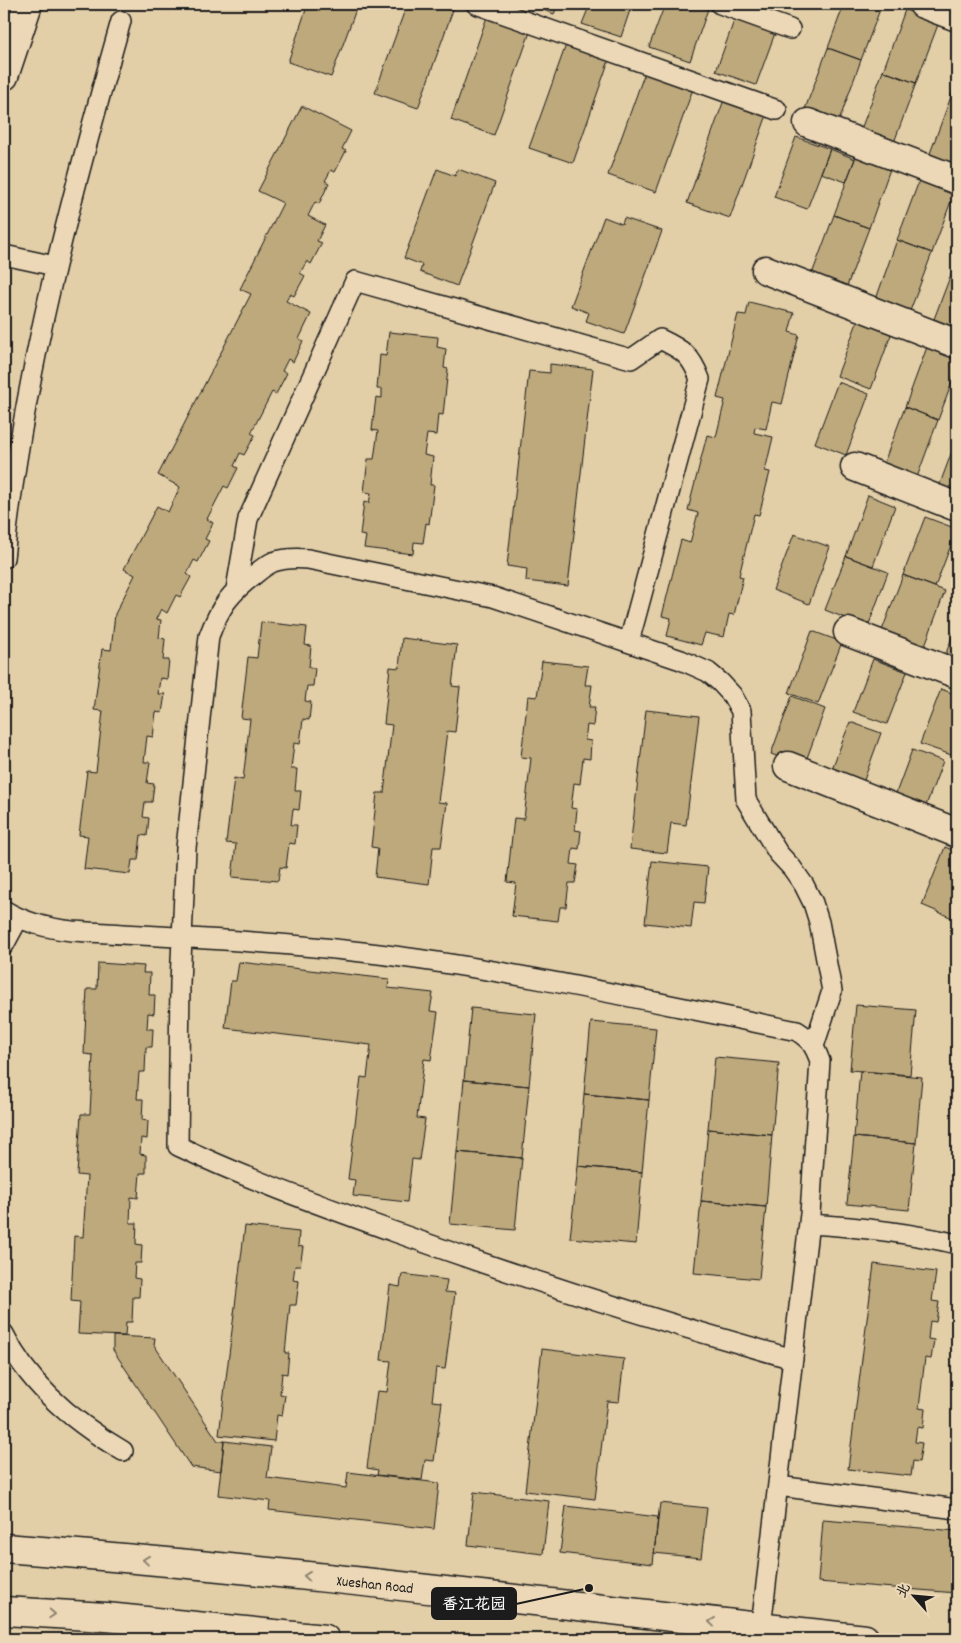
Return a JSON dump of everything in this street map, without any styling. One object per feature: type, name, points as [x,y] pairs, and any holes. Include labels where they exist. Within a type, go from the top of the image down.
[{"type":"main road","points":[[4,76],[28,4]]},
{"type":"main road","points":[[922,4],[957,17]]},
{"type":"main road","points":[[808,123],[957,180]]},
{"type":"main road","points":[[766,270],[957,344]]},
{"type":"main road","points":[[855,467],[957,507]]},
{"type":"main road","points":[[848,632],[957,674]]},
{"type":"main road","points":[[788,766],[957,833]]},
{"type":"main road","name":"Xueshan Road","points":[[4,1548],[111,1556],[306,1576],[865,1639]]},
{"type":"main road","points":[[4,1611],[106,1617],[325,1639]]},
{"type":"lane","points":[[476,4],[777,110]]},
{"type":"lane","points":[[720,4],[790,30]]},
{"type":"lane","points":[[4,558],[26,410],[55,266],[121,21]]},
{"type":"lane","points":[[4,255],[55,266]]},
{"type":"lane","points":[[236,589],[248,519],[354,281],[631,358],[660,340],[688,355],[700,379],[629,642]]},
{"type":"lane","points":[[793,1360],[622,1309],[446,1250],[227,1169],[178,1146],[182,938],[186,848],[209,636],[215,619],[236,589],[263,567],[273,562],[290,558],[308,559],[492,597],[681,660],[708,672],[732,695],[741,711],[746,800],[778,853],[804,885],[813,902],[819,922],[832,991],[814,1046]]},
{"type":"lane","points":[[4,945],[11,914],[48,928],[56,929],[284,944],[364,952],[464,966],[563,984],[797,1031],[807,1037],[814,1046],[820,1061],[809,1224],[760,1627]]},
{"type":"lane","points":[[809,1224],[870,1228],[914,1234],[957,1244]]},
{"type":"lane","points":[[4,1334],[26,1370],[51,1398],[74,1419],[124,1451]]},
{"type":"lane","points":[[778,1486],[957,1508]]},
{"type":"building","points":[[308,4],[358,4],[331,77],[288,62]]},
{"type":"building","points":[[407,4],[455,4],[418,108],[375,93]]},
{"type":"building","points":[[527,4],[558,4],[554,14]]},
{"type":"building","points":[[590,4],[632,4],[621,37],[582,24]]},
{"type":"building","points":[[665,4],[694,4],[708,9],[690,61],[649,47]]},
{"type":"building","points":[[771,4],[789,4],[787,10]]},
{"type":"building","points":[[844,4],[882,4],[861,60],[828,48]]},
{"type":"building","points":[[905,10],[939,22],[916,83],[883,71]]},
{"type":"building","points":[[488,14],[531,29],[494,135],[451,120]]},
{"type":"building","points":[[735,18],[775,33],[756,85],[716,71]]},
{"type":"building","points":[[567,42],[610,57],[573,163],[529,148]]},
{"type":"building","points":[[828,48],[861,60],[839,121],[805,109]]},
{"type":"building","points":[[646,69],[694,86],[656,192],[608,175]]},
{"type":"building","points":[[883,71],[916,83],[893,145],[860,132]]},
{"type":"building","points":[[957,79],[957,96],[952,94]]},
{"type":"building","points":[[952,94],[957,96],[957,166],[929,156]]},
{"type":"building","points":[[725,97],[768,112],[730,218],[687,203]]},
{"type":"building","points":[[302,106],[351,131],[342,149],[346,151],[335,172],[331,170],[325,181],[329,183],[319,204],[315,202],[308,216],[325,225],[317,241],[322,243],[311,264],[307,261],[300,273],[305,276],[294,296],[290,294],[286,301],[311,314],[299,339],[303,341],[293,362],[288,359],[282,371],[287,373],[276,394],[272,392],[251,433],[255,435],[244,455],[240,453],[234,466],[238,468],[228,488],[224,486],[207,519],[213,523],[205,539],[209,541],[198,562],[194,560],[187,574],[191,577],[180,597],[176,595],[167,613],[161,609],[156,619],[161,620],[159,638],[165,639],[163,660],[169,660],[167,679],[160,678],[158,694],[165,694],[162,713],[156,712],[153,737],[147,736],[144,762],[150,762],[147,783],[154,784],[152,802],[145,802],[143,817],[149,818],[147,836],[141,835],[138,860],[132,860],[130,874],[84,869],[88,836],[79,835],[87,771],[96,772],[103,711],[94,710],[102,649],[111,650],[115,614],[135,575],[124,569],[157,506],[168,512],[180,487],[158,475],[251,294],[240,289],[283,203],[258,191]]},
{"type":"building","points":[[796,137],[830,149],[807,209],[774,197]]},
{"type":"building","points":[[830,149],[855,159],[846,182],[821,173]]},
{"type":"building","points":[[856,156],[890,169],[869,228],[834,215]]},
{"type":"building","points":[[437,169],[455,176],[458,169],[495,183],[457,286],[420,272],[422,265],[404,258]]},
{"type":"building","points":[[919,181],[954,193],[932,253],[897,240]]},
{"type":"building","points":[[834,215],[869,228],[847,286],[812,274]]},
{"type":"building","points":[[604,217],[622,224],[624,218],[662,231],[624,334],[586,321],[589,313],[571,306]]},
{"type":"building","points":[[897,240],[932,253],[910,311],[876,299]]},
{"type":"building","points":[[957,261],[957,328],[934,319]]},
{"type":"building","points":[[749,302],[794,313],[789,332],[799,335],[782,404],[772,402],[766,429],[755,427],[754,433],[773,437],[765,471],[770,472],[759,515],[754,514],[739,576],[743,577],[734,615],[729,614],[724,637],[705,633],[701,645],[667,636],[671,618],[662,616],[681,540],[690,543],[698,513],[688,510],[707,435],[716,437],[725,400],[717,398],[738,314],[746,315]]},
{"type":"building","points":[[858,320],[892,332],[871,389],[837,376]]},
{"type":"building","points":[[389,332],[438,337],[437,347],[446,349],[444,368],[448,369],[443,415],[438,414],[436,435],[427,434],[424,455],[433,457],[430,485],[434,485],[429,524],[426,523],[423,543],[414,542],[413,554],[364,548],[366,536],[360,535],[364,502],[369,503],[371,493],[364,492],[368,459],[374,459],[378,431],[372,430],[376,397],[382,398],[382,389],[377,389],[380,355],[386,356]]},
{"type":"building","points":[[927,347],[957,358],[957,369],[938,420],[905,407]]},
{"type":"building","points":[[550,364],[593,369],[568,586],[526,581],[527,569],[507,566],[529,371],[550,373]]},
{"type":"building","points":[[838,382],[869,394],[846,455],[815,443]]},
{"type":"building","points":[[905,407],[938,420],[916,480],[882,468]]},
{"type":"building","points":[[957,438],[957,496],[938,489]]},
{"type":"building","points":[[868,495],[895,506],[873,566],[846,556]]},
{"type":"building","points":[[925,517],[957,529],[935,587],[903,575]]},
{"type":"building","points":[[794,534],[830,547],[809,604],[773,590]]},
{"type":"building","points":[[846,556],[888,572],[868,627],[825,610]]},
{"type":"building","points":[[903,575],[945,591],[924,648],[881,633]]},
{"type":"building","points":[[261,622],[307,627],[305,645],[311,646],[309,667],[315,668],[313,686],[307,686],[305,701],[311,702],[309,720],[303,719],[300,744],[294,743],[291,769],[297,769],[295,791],[301,791],[299,810],[293,809],[291,825],[297,825],[295,844],[289,843],[286,868],[280,867],[278,881],[232,877],[236,844],[226,843],[234,778],[243,780],[250,719],[241,718],[248,657],[257,658]]},
{"type":"building","points":[[957,624],[957,660],[945,656]]},
{"type":"building","points":[[812,631],[842,642],[818,704],[789,693]]},
{"type":"building","points":[[402,638],[457,645],[452,686],[460,687],[455,732],[447,731],[438,802],[447,803],[441,847],[433,847],[429,884],[375,877],[378,848],[371,847],[377,793],[384,793],[392,725],[384,724],[390,667],[399,668]]},
{"type":"building","points":[[873,659],[907,672],[887,724],[853,712]]},
{"type":"building","points":[[542,661],[588,666],[585,685],[592,685],[589,707],[595,707],[593,726],[587,725],[585,740],[591,741],[590,759],[583,758],[580,784],[574,783],[571,808],[577,809],[575,830],[581,831],[579,849],[573,848],[571,864],[578,865],[575,883],[569,883],[566,907],[560,907],[558,921],[512,916],[516,883],[507,882],[514,818],[524,819],[531,758],[521,757],[528,696],[537,697]]},
{"type":"building","points":[[941,689],[957,695],[957,757],[920,744]]},
{"type":"building","points":[[792,696],[825,709],[804,766],[771,754]]},
{"type":"building","points":[[646,710],[699,716],[686,825],[671,823],[667,853],[630,849]]},
{"type":"building","points":[[850,722],[881,733],[860,791],[828,779]]},
{"type":"building","points":[[912,750],[943,761],[922,816],[892,804]]},
{"type":"building","points":[[945,847],[957,852],[957,920],[922,905]]},
{"type":"building","points":[[652,861],[708,867],[704,903],[694,902],[691,928],[645,923]]},
{"type":"building","points":[[239,962],[389,979],[388,988],[433,993],[430,1011],[438,1012],[431,1060],[424,1059],[417,1118],[425,1119],[419,1160],[412,1159],[407,1202],[353,1196],[355,1180],[348,1179],[361,1077],[367,1078],[371,1045],[225,1028],[231,981],[236,981]]},
{"type":"building","points":[[98,963],[144,966],[143,973],[150,973],[149,995],[155,995],[154,1014],[148,1013],[147,1029],[153,1029],[152,1047],[146,1047],[145,1072],[139,1072],[137,1099],[143,1099],[142,1120],[148,1121],[147,1139],[141,1138],[140,1154],[146,1155],[146,1173],[140,1173],[138,1198],[131,1197],[130,1223],[137,1223],[136,1244],[142,1245],[141,1263],[135,1263],[134,1278],[140,1279],[139,1297],[133,1297],[132,1322],[126,1322],[125,1336],[78,1334],[80,1302],[71,1301],[74,1236],[83,1237],[87,1176],[77,1175],[81,1114],[90,1114],[93,1055],[84,1054],[87,989],[97,989]]},
{"type":"building","points":[[856,1005],[916,1010],[910,1075],[850,1070]]},
{"type":"building","points":[[471,1008],[536,1014],[529,1086],[464,1080]]},
{"type":"building","points":[[591,1022],[656,1028],[649,1100],[584,1094]]},
{"type":"building","points":[[715,1057],[779,1063],[772,1135],[708,1129]]},
{"type":"building","points":[[860,1071],[922,1077],[916,1143],[854,1137]]},
{"type":"building","points":[[464,1080],[529,1086],[522,1158],[457,1152]]},
{"type":"building","points":[[584,1094],[649,1100],[642,1172],[578,1166]]},
{"type":"building","points":[[708,1129],[772,1135],[766,1207],[701,1201]]},
{"type":"building","points":[[854,1137],[916,1143],[909,1210],[847,1204]]},
{"type":"building","points":[[457,1152],[522,1158],[515,1230],[450,1224]]},
{"type":"building","points":[[578,1166],[642,1172],[636,1244],[570,1238]]},
{"type":"building","points":[[701,1201],[766,1207],[759,1279],[694,1273]]},
{"type":"building","points":[[245,1226],[299,1232],[298,1246],[303,1247],[300,1266],[295,1266],[293,1280],[299,1281],[296,1305],[290,1305],[285,1353],[289,1353],[287,1374],[282,1373],[280,1394],[285,1395],[282,1416],[277,1415],[274,1441],[219,1435]]},
{"type":"building","points":[[874,1264],[936,1272],[932,1301],[939,1302],[936,1322],[930,1321],[928,1339],[934,1340],[931,1359],[925,1358],[919,1408],[925,1409],[923,1428],[917,1427],[915,1442],[922,1443],[919,1462],[913,1461],[911,1476],[848,1469]]},
{"type":"building","points":[[402,1274],[447,1280],[445,1292],[455,1293],[445,1369],[436,1368],[432,1401],[442,1402],[434,1461],[425,1460],[422,1480],[377,1475],[378,1470],[367,1468],[377,1391],[387,1392],[391,1361],[381,1360],[390,1285],[400,1287]]},
{"type":"building","points":[[113,1336],[155,1338],[154,1345],[218,1441],[224,1441],[221,1471],[191,1467],[113,1350]]},
{"type":"building","points":[[542,1349],[624,1359],[619,1402],[607,1401],[595,1499],[525,1491]]},
{"type":"building","points":[[224,1441],[271,1447],[267,1478],[346,1488],[348,1472],[439,1483],[434,1529],[269,1510],[270,1501],[218,1495]]},
{"type":"building","points":[[474,1492],[549,1501],[543,1554],[468,1545]]},
{"type":"building","points":[[660,1503],[707,1508],[701,1558],[654,1553]]},
{"type":"building","points":[[566,1506],[658,1517],[653,1564],[560,1553]]},
{"type":"building","points":[[823,1520],[957,1531],[957,1593],[818,1582]]},
{"type":"place","name":"香江花园","points":[[589,1588]]}]
